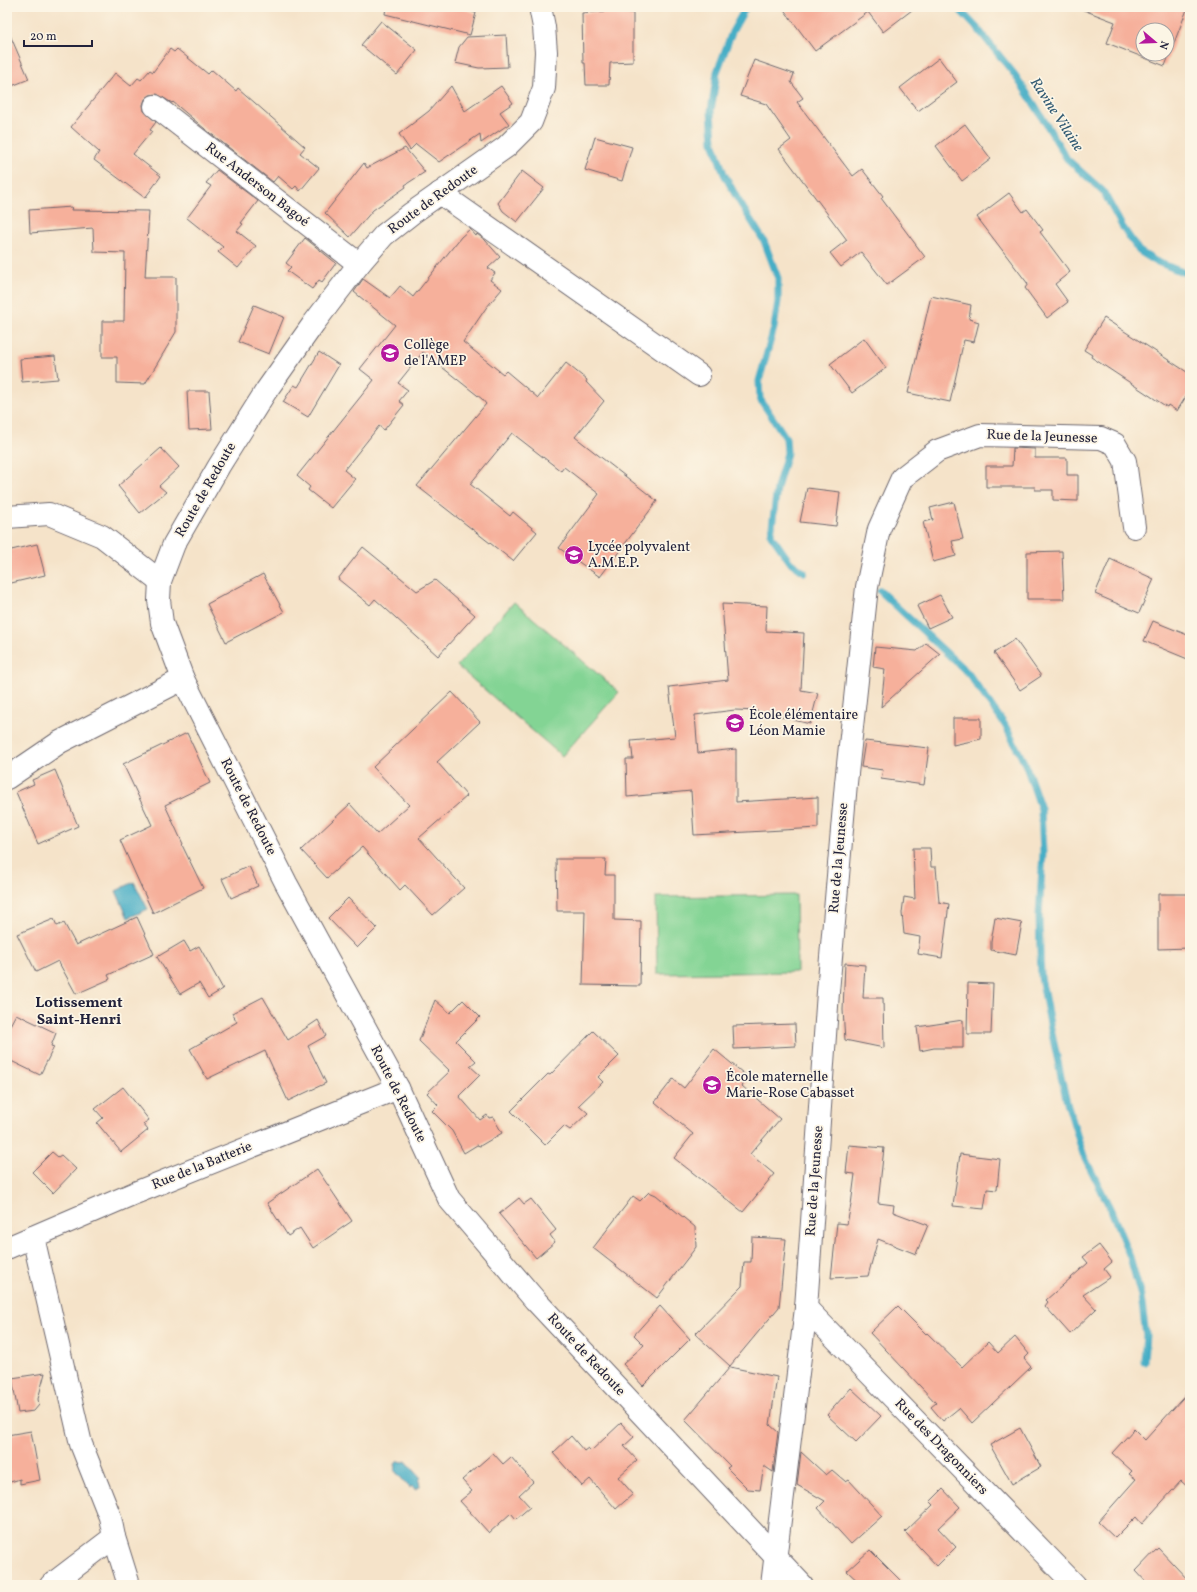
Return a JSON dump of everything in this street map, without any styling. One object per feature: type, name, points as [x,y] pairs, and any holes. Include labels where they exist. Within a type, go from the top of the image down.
[{"type":"street","name":"Route de Redoute","points":[[540,7],[544,27],[546,52],[544,88],[531,122],[506,147],[412,213],[384,235],[359,264],[271,384],[219,466],[174,544],[160,581],[158,600],[162,622],[183,679],[286,884],[398,1088],[449,1199],[535,1300],[802,1585]]},
{"type":"street","name":"Rue Anderson Bagoé","points":[[155,106],[359,264]]},
{"type":"street","points":[[440,193],[699,375]]},
{"type":"street","name":"Rue de la Jeunesse","points":[[772,1585],[806,1308],[828,992],[846,783],[867,587],[879,529],[902,478],[937,451],[980,435],[1101,438],[1115,444],[1125,461],[1134,527]]},
{"type":"street","points":[[7,517],[49,514],[102,536],[160,581]]},
{"type":"street","points":[[7,778],[60,742],[183,679]]},
{"type":"street","name":"Rue de la Batterie","points":[[7,1248],[135,1193],[398,1088]]},
{"type":"street","points":[[33,1237],[81,1444],[110,1517],[114,1537],[129,1585]]},
{"type":"street","name":"Rue des Dragonniers","points":[[806,1308],[1075,1585]]},
{"type":"street","points":[[51,1585],[114,1537]]},
{"type":"green space","points":[[514,602],[619,692],[562,756],[457,666]]},
{"type":"green space","points":[[796,895],[797,972],[657,974],[656,897]]},
{"type":"water","points":[[134,882],[148,909],[128,918],[116,891]]},
{"type":"water","points":[[398,1461],[406,1461],[421,1478],[419,1480],[420,1487],[415,1489],[411,1486],[410,1488],[394,1470],[396,1468],[395,1464]]},
{"type":"building","points":[[386,7],[457,7],[476,13],[470,35],[385,14]]},
{"type":"building","points":[[782,7],[916,7],[883,32],[868,12],[815,51]]},
{"type":"building","points":[[1082,7],[1188,7],[1175,40],[1175,22],[1135,22],[1135,54],[1107,43],[1115,22],[1081,9]]},
{"type":"building","points":[[622,10],[622,12],[633,13],[633,62],[610,63],[609,85],[586,85],[585,63],[583,63],[582,13]]},
{"type":"building","points":[[381,21],[417,50],[397,75],[361,45]]},
{"type":"building","points":[[7,28],[29,79],[7,88]]},
{"type":"building","points":[[506,35],[508,67],[479,68],[455,63],[459,47],[467,37]]},
{"type":"building","points":[[170,49],[174,52],[177,49],[208,74],[212,70],[236,91],[238,88],[305,147],[300,153],[319,168],[300,191],[296,186],[293,189],[278,176],[273,182],[173,102],[172,103],[157,94],[150,95],[145,99],[143,105],[144,111],[156,122],[150,130],[152,131],[133,154],[161,176],[145,198],[94,160],[99,152],[71,127],[115,73],[131,86],[138,78],[141,80],[150,70],[153,72]]},
{"type":"building","points":[[939,58],[957,82],[918,111],[900,88]]},
{"type":"building","points":[[754,60],[794,74],[791,82],[803,98],[797,102],[853,176],[862,169],[883,196],[881,198],[925,257],[887,285],[861,252],[841,267],[830,253],[847,240],[779,149],[791,140],[766,104],[740,96]]},
{"type":"building","points":[[1155,62],[1167,62],[1165,66]]},
{"type":"building","points":[[451,86],[465,111],[501,86],[513,103],[500,112],[509,124],[481,143],[480,134],[439,162],[416,144],[410,150],[399,134],[429,111]]},
{"type":"building","points":[[965,124],[991,159],[962,181],[936,146]]},
{"type":"building","points":[[595,137],[632,147],[622,181],[585,170]]},
{"type":"building","points":[[405,148],[425,172],[405,185],[406,187],[373,210],[350,237],[325,213],[364,163],[367,168]]},
{"type":"building","points":[[217,170],[258,201],[241,223],[243,224],[237,231],[256,246],[238,268],[218,252],[223,247],[187,218],[211,186],[206,183]]},
{"type":"building","points":[[522,171],[544,188],[517,222],[503,211],[498,203]]},
{"type":"building","points":[[1009,193],[1023,212],[1027,209],[1043,230],[1040,232],[1070,272],[1055,284],[1068,302],[1047,318],[1025,288],[1028,284],[977,217]]},
{"type":"building","points":[[72,207],[71,210],[149,211],[145,277],[176,277],[176,332],[145,384],[117,383],[117,357],[102,357],[102,321],[124,321],[125,253],[94,252],[93,228],[30,233],[29,210]]},
{"type":"building","points":[[470,229],[476,236],[477,234],[485,240],[500,257],[488,268],[495,273],[490,280],[502,289],[486,308],[463,342],[503,374],[506,371],[538,398],[566,363],[587,380],[586,382],[604,401],[575,437],[657,501],[600,577],[559,548],[599,494],[564,467],[561,471],[512,433],[470,484],[510,516],[513,512],[537,532],[513,561],[417,486],[486,404],[482,399],[423,352],[398,383],[408,390],[399,401],[404,405],[384,430],[379,426],[344,470],[355,479],[331,508],[308,490],[310,487],[297,476],[374,380],[360,369],[395,325],[354,292],[363,279],[390,298],[400,286],[413,297],[461,237]]},
{"type":"building","points":[[305,238],[336,263],[322,282],[319,280],[312,289],[287,271],[291,267],[286,263]]},
{"type":"building","points":[[931,296],[971,305],[969,319],[979,322],[974,342],[964,340],[950,402],[908,393]]},
{"type":"building","points":[[254,305],[284,317],[269,354],[238,342]]},
{"type":"building","points":[[1104,318],[1190,374],[1190,390],[1177,411],[1168,405],[1167,407],[1091,357],[1092,355],[1084,350]]},
{"type":"building","points":[[864,338],[886,368],[852,393],[830,364]]},
{"type":"building","points":[[319,352],[339,365],[308,417],[283,402],[294,385],[298,387]]},
{"type":"building","points":[[55,356],[58,379],[22,382],[20,359]]},
{"type":"building","points":[[187,391],[209,391],[212,429],[189,430]]},
{"type":"building","points":[[161,448],[179,467],[159,486],[166,492],[140,513],[118,486]]},
{"type":"building","points":[[1013,448],[1035,449],[1035,458],[1067,458],[1067,475],[1078,475],[1078,501],[1053,500],[1053,490],[1035,490],[1035,487],[986,487],[986,466],[1012,466]]},
{"type":"building","points":[[807,488],[840,492],[836,526],[800,522]]},
{"type":"building","points":[[954,502],[963,539],[952,541],[956,556],[933,562],[923,522],[933,520],[930,508]]},
{"type":"building","points":[[37,544],[45,575],[7,584],[7,551]]},
{"type":"building","points":[[363,547],[417,591],[435,580],[475,615],[438,656],[375,599],[370,605],[338,579]]},
{"type":"building","points":[[1062,551],[1064,599],[1027,599],[1027,552]]},
{"type":"building","points":[[1110,559],[1154,579],[1139,613],[1095,594]]},
{"type":"building","points":[[263,574],[284,612],[226,642],[207,604]]},
{"type":"building","points":[[940,595],[952,617],[928,628],[917,606]]},
{"type":"building","points":[[722,604],[767,606],[766,631],[804,633],[801,690],[818,693],[810,724],[757,711],[735,710],[695,715],[698,753],[736,749],[736,802],[818,797],[818,828],[694,835],[691,791],[627,797],[626,759],[633,759],[631,741],[675,737],[669,687],[728,680]]},
{"type":"building","points":[[1153,621],[1190,636],[1190,660],[1144,641]]},
{"type":"building","points":[[1015,639],[1041,676],[1020,690],[994,653]]},
{"type":"building","points":[[926,643],[940,654],[881,707],[885,669],[873,667],[875,647],[917,651]]},
{"type":"building","points":[[452,692],[480,722],[437,762],[467,796],[419,838],[464,888],[433,915],[405,885],[400,890],[362,847],[327,878],[301,850],[350,804],[377,834],[409,805],[373,767]]},
{"type":"building","points":[[953,718],[981,718],[981,739],[953,745]]},
{"type":"building","points":[[187,733],[210,783],[165,805],[203,888],[153,913],[120,840],[152,825],[123,764]]},
{"type":"building","points":[[865,741],[929,748],[924,785],[881,779],[883,770],[861,767]]},
{"type":"building","points":[[55,770],[78,826],[38,844],[16,792],[34,784],[32,780]]},
{"type":"building","points":[[913,848],[930,848],[931,867],[936,867],[939,902],[949,904],[942,958],[918,954],[920,937],[904,934],[902,913],[904,897],[915,899]]},
{"type":"building","points":[[556,859],[606,859],[605,875],[614,875],[614,920],[641,921],[640,986],[583,985],[585,911],[557,911]]},
{"type":"building","points":[[249,866],[258,886],[231,898],[222,879]]},
{"type":"building","points":[[1158,894],[1190,894],[1190,948],[1158,949]]},
{"type":"building","points":[[348,898],[377,928],[357,948],[328,918]]},
{"type":"building","points":[[137,917],[154,954],[108,975],[110,979],[76,994],[58,961],[36,972],[17,934],[54,919],[57,926],[64,923],[76,945]]},
{"type":"building","points":[[995,918],[1022,923],[1016,955],[991,950]]},
{"type":"building","points":[[184,941],[190,951],[199,946],[223,989],[208,998],[199,983],[180,994],[157,957]]},
{"type":"building","points":[[845,963],[865,965],[863,998],[883,998],[884,1048],[845,1040],[843,1010]]},
{"type":"building","points":[[968,983],[993,984],[991,1034],[967,1034]]},
{"type":"building","points":[[263,997],[288,1040],[318,1020],[326,1036],[308,1046],[326,1083],[288,1101],[265,1051],[207,1079],[190,1049],[237,1022],[232,1013]]},
{"type":"building","points":[[435,1000],[450,1013],[463,1000],[480,1017],[456,1041],[476,1061],[470,1066],[480,1075],[459,1096],[480,1120],[487,1115],[489,1118],[493,1117],[502,1133],[480,1146],[477,1145],[464,1153],[452,1131],[432,1111],[438,1105],[427,1093],[450,1071],[419,1041]]},
{"type":"building","points":[[16,1014],[56,1033],[51,1046],[54,1047],[40,1075],[7,1059],[7,1031]]},
{"type":"building","points":[[963,1020],[963,1048],[934,1048],[920,1051],[917,1027]]},
{"type":"building","points":[[795,1024],[796,1046],[734,1049],[733,1026]]},
{"type":"building","points":[[593,1031],[619,1056],[598,1077],[603,1082],[579,1105],[588,1113],[570,1130],[564,1126],[545,1145],[511,1111],[548,1074],[550,1075]]},
{"type":"building","points":[[714,1049],[749,1078],[742,1086],[780,1119],[750,1154],[774,1174],[743,1212],[674,1158],[693,1134],[655,1102],[673,1079],[684,1088]]},
{"type":"building","points":[[123,1087],[149,1120],[143,1124],[148,1130],[121,1152],[97,1123],[103,1118],[95,1109]]},
{"type":"building","points":[[849,1145],[884,1148],[878,1203],[894,1205],[893,1212],[928,1225],[916,1254],[878,1239],[868,1276],[831,1278],[837,1223],[847,1224],[851,1205],[855,1174],[846,1173]]},
{"type":"building","points":[[52,1152],[58,1157],[61,1155],[76,1169],[53,1193],[32,1172]]},
{"type":"building","points":[[960,1154],[1000,1159],[997,1190],[987,1189],[984,1209],[953,1206]]},
{"type":"building","points":[[317,1169],[352,1221],[313,1248],[300,1228],[288,1236],[267,1203]]},
{"type":"building","points":[[649,1192],[656,1195],[695,1227],[696,1247],[657,1298],[593,1248],[633,1196],[640,1201]]},
{"type":"building","points":[[519,1198],[524,1204],[531,1199],[556,1230],[550,1235],[555,1242],[536,1258],[499,1214]]},
{"type":"building","points":[[752,1237],[786,1239],[779,1307],[730,1366],[695,1334],[742,1286],[744,1262],[751,1262]]},
{"type":"building","points":[[1099,1245],[1112,1262],[1104,1269],[1110,1277],[1083,1295],[1096,1309],[1070,1334],[1045,1306],[1048,1302],[1046,1300],[1088,1263],[1083,1257]]},
{"type":"building","points":[[660,1306],[690,1339],[643,1386],[623,1364],[644,1345],[634,1335]]},
{"type":"building","points":[[898,1306],[962,1367],[988,1342],[998,1353],[1015,1337],[1029,1354],[1024,1359],[1031,1367],[972,1423],[959,1408],[943,1421],[931,1407],[936,1403],[870,1333]]},
{"type":"building","points":[[730,1367],[777,1377],[770,1425],[778,1432],[773,1472],[764,1466],[760,1490],[748,1489],[727,1468],[730,1466],[685,1420]]},
{"type":"building","points":[[45,1373],[38,1399],[39,1405],[34,1411],[18,1413],[12,1378]]},
{"type":"building","points":[[851,1388],[881,1416],[856,1442],[827,1415]]},
{"type":"building","points":[[1190,1390],[1190,1489],[1181,1481],[1142,1524],[1136,1517],[1115,1538],[1098,1522],[1136,1479],[1129,1474],[1132,1471],[1112,1453],[1134,1429],[1145,1440]]},
{"type":"building","points":[[621,1423],[634,1437],[624,1446],[637,1460],[618,1477],[633,1494],[616,1509],[590,1479],[582,1486],[553,1453],[571,1436],[584,1451],[588,1448],[591,1451]]},
{"type":"building","points":[[1020,1428],[1041,1467],[1012,1484],[990,1445]]},
{"type":"building","points":[[31,1431],[40,1480],[20,1484],[20,1479],[7,1483],[7,1435]]},
{"type":"building","points":[[801,1452],[826,1475],[832,1470],[846,1482],[849,1480],[882,1516],[851,1544],[818,1508],[825,1501],[797,1485]]},
{"type":"building","points":[[493,1453],[503,1464],[511,1457],[533,1482],[519,1495],[530,1507],[516,1519],[511,1513],[489,1533],[460,1501],[472,1491],[462,1480]]},
{"type":"building","points":[[943,1489],[960,1507],[938,1528],[956,1547],[937,1566],[905,1532],[933,1505],[930,1502]]},
{"type":"building","points":[[1158,1548],[1190,1582],[1190,1585],[1149,1585],[1136,1571]]},
{"type":"building","points":[[870,1550],[905,1585],[862,1585],[847,1571]]},
{"type":"waterway","points":[[746,7],[732,32],[717,72],[711,111],[713,142],[724,174],[764,241],[778,278],[778,301],[774,328],[759,381],[760,399],[786,438],[787,453],[777,488],[771,535],[790,562],[804,572]]},
{"type":"waterway","name":"Ravine Vilaine","points":[[957,7],[978,29],[1015,75],[1067,159],[1103,191],[1122,226],[1139,251],[1155,261],[1190,275]]},
{"type":"waterway","points":[[880,591],[968,673],[1005,725],[1026,766],[1041,809],[1043,853],[1039,916],[1041,977],[1066,1099],[1083,1154],[1111,1210],[1130,1257],[1141,1296],[1146,1335],[1144,1361]]},
{"type":"place","name":"Collège de l'AMEP","points":[[390,353]]},
{"type":"place","name":"Lycée polyvalent A.M.E.P.","points":[[574,555]]},
{"type":"place","name":"École élémentaire Léon Mamie","points":[[735,723]]},
{"type":"place","name":"École maternelle Marie-Rose Cabasset","points":[[712,1085]]},
{"type":"district","name":"Lotissement Saint-Henri","points":[[79,1012]]}]
